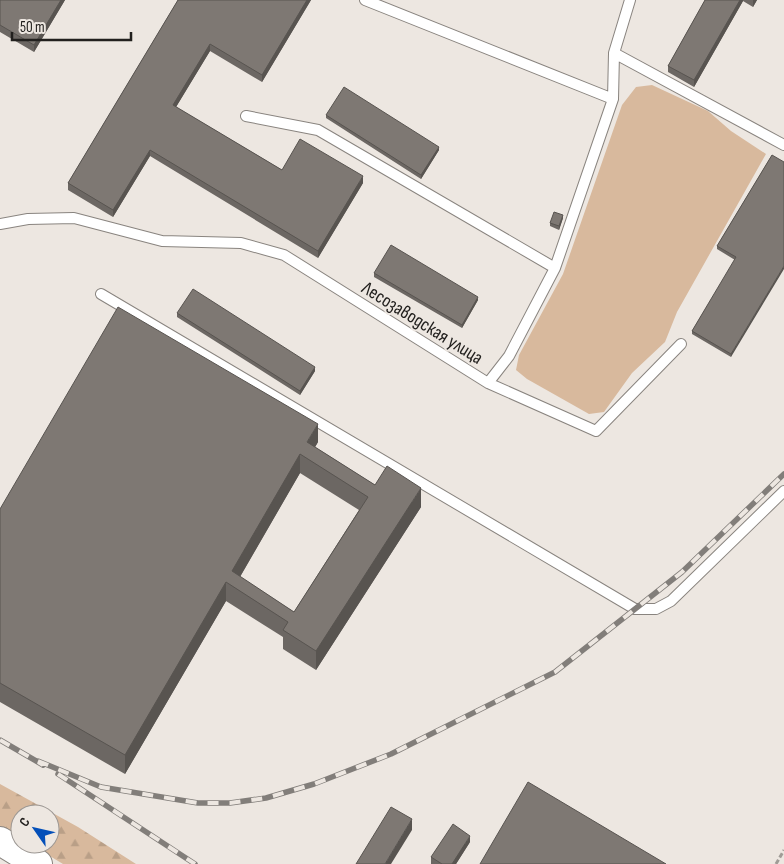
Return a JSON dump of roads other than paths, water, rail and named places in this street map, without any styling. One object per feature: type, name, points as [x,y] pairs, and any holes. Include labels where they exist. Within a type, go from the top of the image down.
[{"type":"street","points":[[0,841],[38,864]]},
{"type":"lane","points":[[365,0],[613,99]]},
{"type":"lane","name":"Лесозаводская улица","points":[[0,224],[28,219],[74,218],[162,241],[241,243],[284,255],[488,383],[509,356],[555,268],[613,99],[614,53],[630,0]]},
{"type":"lane","points":[[614,53],[784,145]]},
{"type":"lane","points":[[246,116],[318,130],[555,268]]},
{"type":"lane","points":[[101,294],[635,609],[656,609],[671,601],[784,491]]},
{"type":"lane","points":[[488,383],[596,430],[681,344]]},
{"type":"railway","points":[[38,761],[101,787],[198,803],[230,803],[266,798],[314,784],[391,754],[555,672],[682,572],[784,474]]},
{"type":"railway","points":[[0,740],[43,765]]},
{"type":"railway","points":[[58,774],[195,864]]}]
